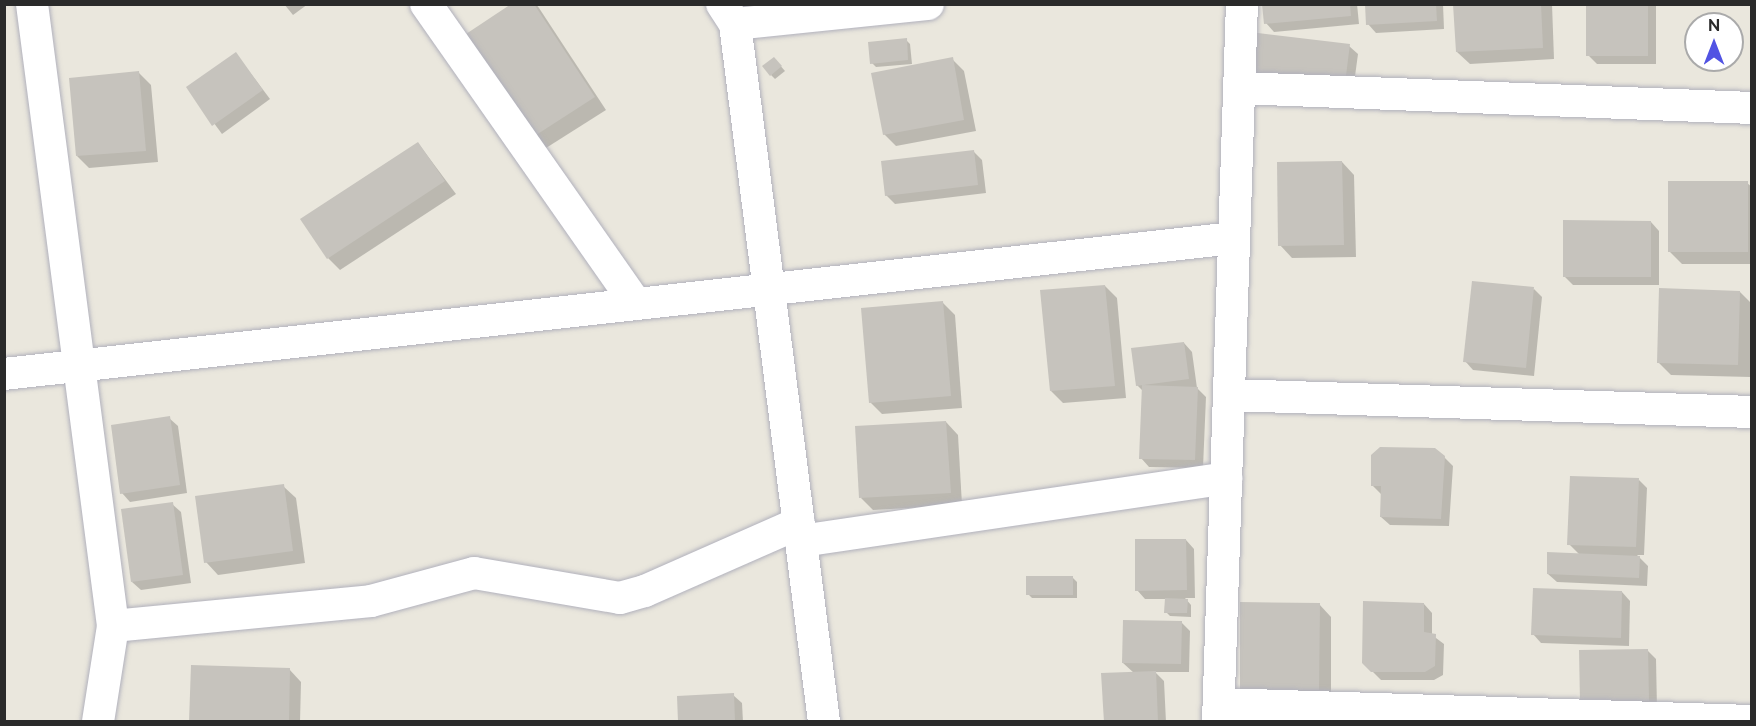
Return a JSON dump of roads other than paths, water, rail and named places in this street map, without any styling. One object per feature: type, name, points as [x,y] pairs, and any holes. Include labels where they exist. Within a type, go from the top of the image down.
[{"type":"street","points":[[32,4],[113,626],[98,722]]},
{"type":"street","points":[[426,4],[636,304]]},
{"type":"street","points":[[824,722],[769,290],[728,14],[928,4]]},
{"type":"street","points":[[1242,4],[1218,713],[1752,721]]},
{"type":"street","points":[[1239,88],[1752,108]]},
{"type":"street","points":[[4,374],[1234,238]]},
{"type":"street","points":[[1229,395],[1752,412]]},
{"type":"street","points":[[113,626],[371,601],[474,573],[621,598],[800,532],[1226,478]]}]
